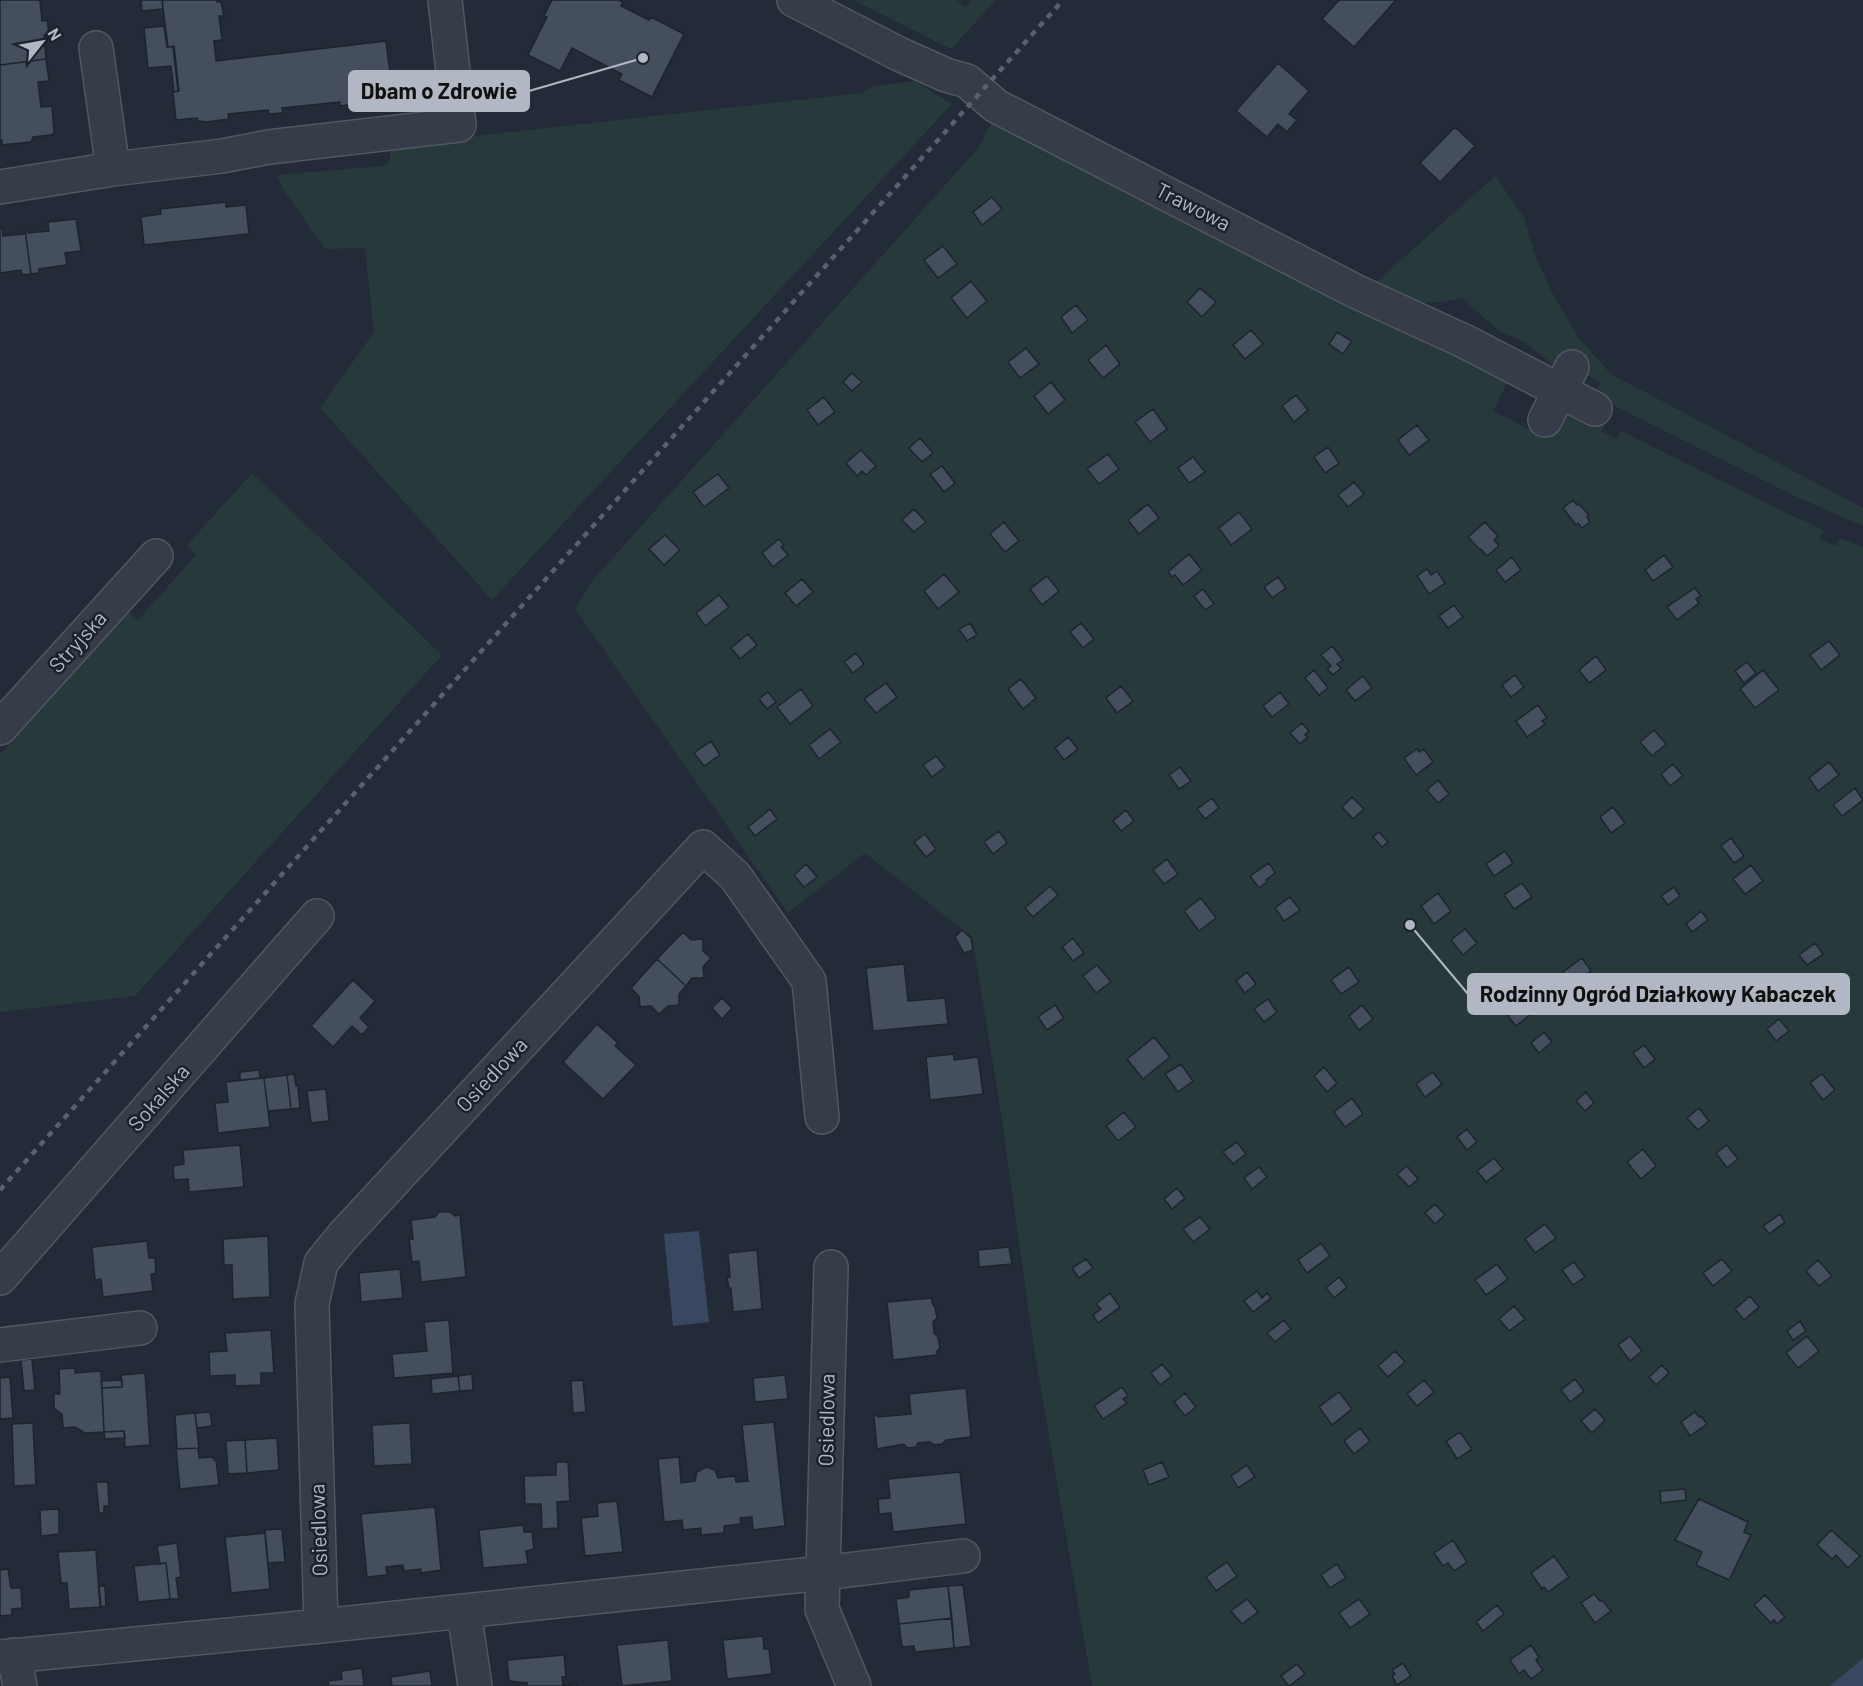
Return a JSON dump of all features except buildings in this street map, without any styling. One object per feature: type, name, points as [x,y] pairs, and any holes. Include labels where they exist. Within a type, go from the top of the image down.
[{"type":"street","points":[[0,187],[113,169],[222,156],[268,147],[459,124],[445,0]]},
{"type":"street","name":"Trawowa","points":[[794,0],[899,54],[946,75],[967,81],[996,106],[1354,291],[1466,342],[1566,379],[1595,409]]},
{"type":"street","points":[[96,48],[113,169]]},
{"type":"street","points":[[1545,420],[1566,379]]},
{"type":"street","name":"Stryjska","points":[[0,728],[156,556]]},
{"type":"street","name":"Osiedlowa","points":[[321,1626],[312,1304],[321,1263],[342,1237],[703,847],[735,876],[809,981],[822,1117]]},
{"type":"street","name":"Sokalska","points":[[0,1278],[317,916]]},
{"type":"street","name":"Osiedlowa","points":[[831,1267],[822,1610],[854,1686]]},
{"type":"street","points":[[0,1345],[140,1328]]},
{"type":"street","points":[[11,1666],[321,1626],[963,1556]]},
{"type":"street","points":[[464,1611],[474,1686]]},
{"type":"shaded area","points":[[853,0],[957,0],[965,7],[972,0],[996,0],[951,49]]},
{"type":"shaded area","points":[[915,81],[952,104],[492,600],[320,408],[374,332],[365,248],[325,249],[283,189],[277,175],[383,166],[389,162],[392,145],[862,93],[874,86]]},
{"type":"shaded area","points":[[992,121],[1511,375],[1493,411],[1547,438],[1560,410],[1596,419],[1605,423],[1602,432],[1617,439],[1621,431],[1824,530],[1820,539],[1836,546],[1840,538],[1863,547],[1863,1658],[1831,1686],[1092,1686],[1034,1349],[1000,1106],[972,937],[865,853],[788,913],[575,609],[593,580],[979,147]]},
{"type":"shaded area","points":[[1495,176],[1524,217],[1535,255],[1550,289],[1578,337],[1611,374],[1863,508],[1863,526],[1799,498],[1595,396],[1600,382],[1565,363],[1557,368],[1523,341],[1499,331],[1462,298],[1418,303],[1375,283]]},
{"type":"shaded area","points":[[252,473],[442,655],[135,996],[0,1012],[0,754],[127,611],[138,620],[196,555],[187,545]]},
{"type":"water","points":[[699,1231],[709,1322],[673,1326],[664,1234]]},
{"type":"water","points":[[1863,1658],[1863,1686],[1830,1686]]},
{"type":"railway","points":[[0,1190],[1063,0]]},
{"type":"place","name":"Dbam o Zdrowie","points":[[643,58]]},
{"type":"place","name":"Rodzinny Ogród Działkowy Kabaczek","points":[[1410,925]]}]
